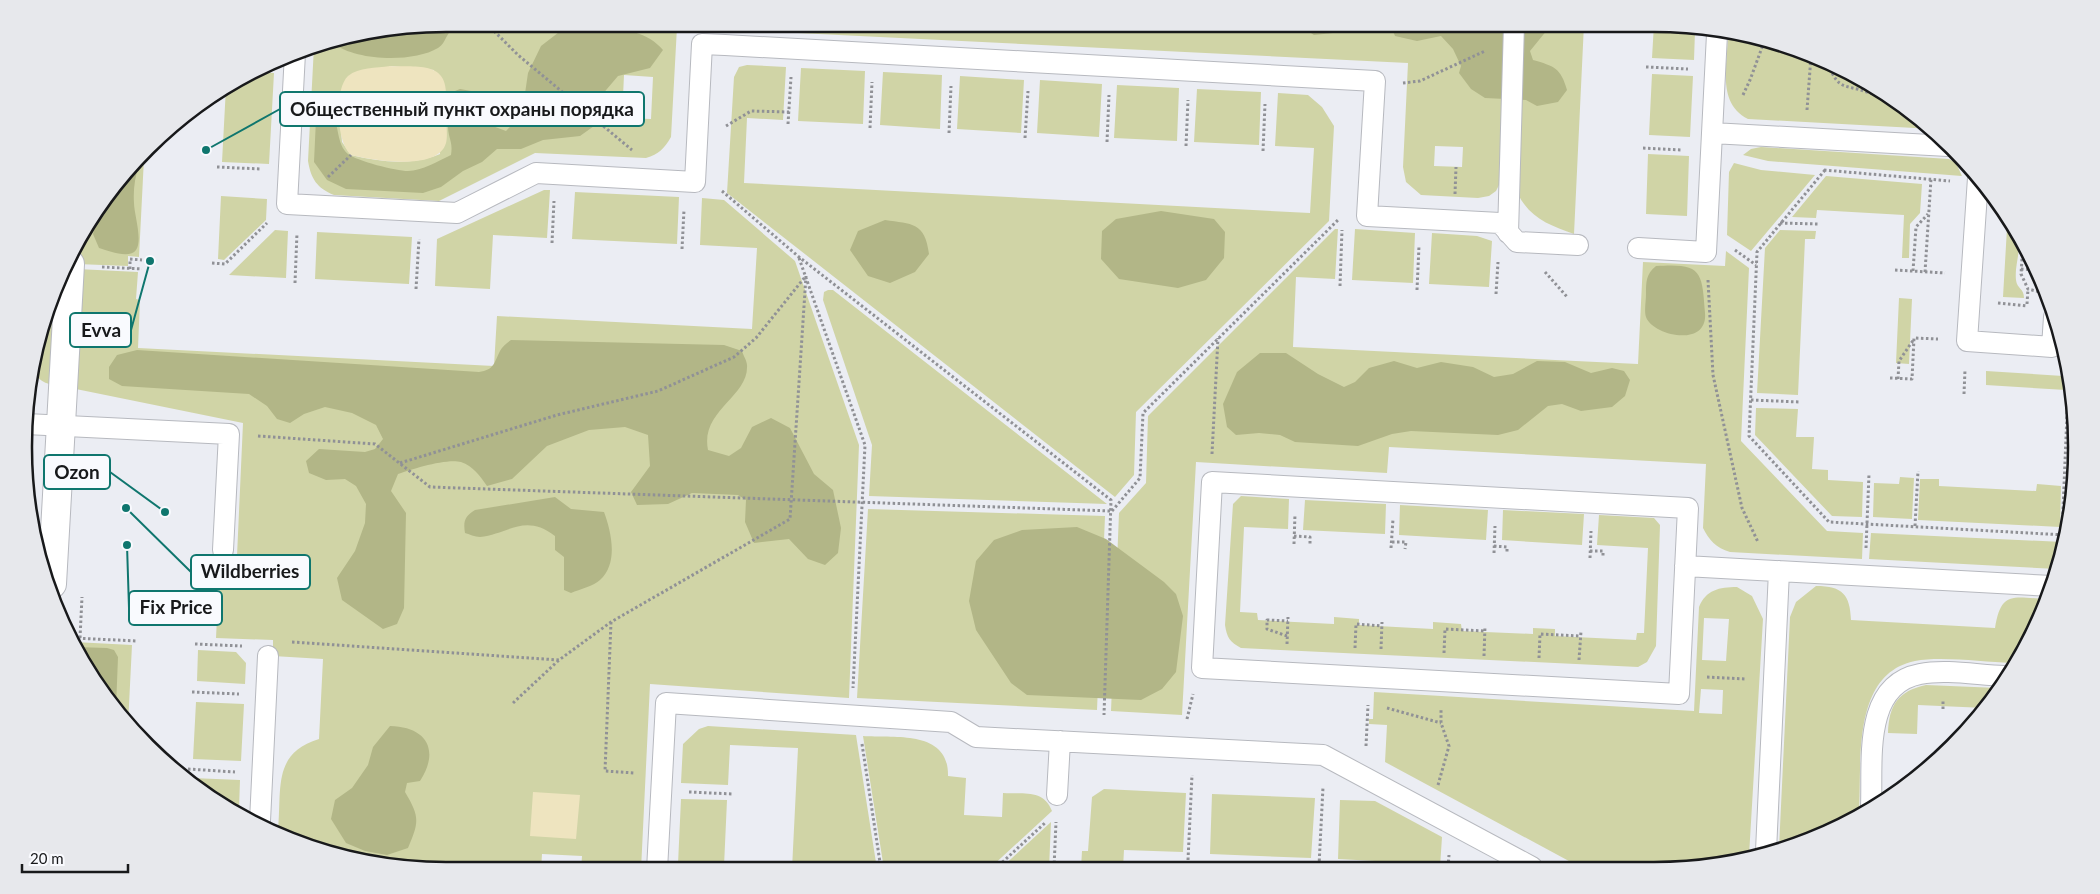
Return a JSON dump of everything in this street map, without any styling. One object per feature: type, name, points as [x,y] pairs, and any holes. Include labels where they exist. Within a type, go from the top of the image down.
[{"type":"street","points":[[52,574],[69,276]]},
{"type":"lane","points":[[1508,232],[1514,32]]},
{"type":"lane","points":[[1638,248],[1706,252],[1717,37]]},
{"type":"lane","points":[[295,61],[287,204],[457,213],[536,173],[683,181],[696,146],[702,44],[1375,81],[1367,216],[1500,223],[1517,242],[1578,245]]},
{"type":"lane","points":[[1712,142],[1937,146]]},
{"type":"lane","points":[[1977,189],[1967,341],[2052,347],[2053,338]]},
{"type":"lane","points":[[33,424],[229,434],[223,550]]},
{"type":"lane","points":[[1212,482],[1688,508],[1685,566],[1679,694],[1202,668],[1212,482]]},
{"type":"lane","points":[[1685,566],[2044,586]]},
{"type":"lane","points":[[1766,845],[1779,571]]},
{"type":"lane","points":[[260,817],[268,656]]},
{"type":"lane","points":[[1871,799],[1875,720],[1881,701],[1892,688],[1905,678],[1920,674],[1999,676]]},
{"type":"lane","points":[[657,862],[666,703],[951,722],[976,737],[1323,755],[1523,862]]},
{"type":"lane","points":[[1057,804],[1060,741]]},
{"type":"path","points":[[495,32],[518,56],[683,181],[713,183],[799,257],[1111,500],[1103,743]]},
{"type":"path","points":[[1407,83],[1420,81],[1510,32]]},
{"type":"path","points":[[788,124],[792,48]]},
{"type":"path","points":[[870,128],[874,53]]},
{"type":"path","points":[[949,133],[953,58]]},
{"type":"path","points":[[1025,138],[1029,62]]},
{"type":"path","points":[[1107,142],[1110,66]]},
{"type":"path","points":[[1646,66],[1715,70]]},
{"type":"path","points":[[1186,146],[1190,71]]},
{"type":"path","points":[[1833,74],[1835,78],[1848,89],[1865,91]]},
{"type":"path","points":[[1263,151],[1267,75]]},
{"type":"path","points":[[696,146],[747,112],[789,112]]},
{"type":"path","points":[[1643,148],[1712,142]]},
{"type":"path","points":[[217,167],[289,171]]},
{"type":"path","points":[[1824,170],[1757,252],[1749,436],[1829,522],[2058,534]]},
{"type":"path","points":[[552,243],[555,174]]},
{"type":"path","points":[[1925,272],[1931,179]]},
{"type":"path","points":[[682,250],[683,181]]},
{"type":"path","points":[[212,263],[225,264],[287,204]]},
{"type":"path","points":[[416,289],[420,211]]},
{"type":"path","points":[[1913,271],[1916,227],[1929,213]]},
{"type":"path","points":[[1111,511],[1140,478],[1143,413],[1343,215],[1340,286]]},
{"type":"path","points":[[1417,290],[1420,219]]},
{"type":"path","points":[[1780,223],[1818,224]]},
{"type":"path","points":[[1706,252],[1713,375],[1742,508],[1756,541],[1779,571]]},
{"type":"path","points":[[799,257],[866,445],[854,669]]},
{"type":"path","points":[[2022,258],[2022,279],[2028,289],[2038,292]]},
{"type":"path","points":[[130,269],[130,259],[142,260]]},
{"type":"path","points":[[74,265],[142,269]]},
{"type":"path","points":[[2021,269],[2027,269]]},
{"type":"path","points":[[1895,270],[1972,275]]},
{"type":"path","points":[[400,463],[557,414],[658,391],[734,357],[756,338],[806,276]]},
{"type":"path","points":[[512,703],[559,660],[611,622],[790,519],[806,276]]},
{"type":"path","points":[[1212,463],[1218,338]]},
{"type":"path","points":[[1914,338],[1967,341]]},
{"type":"path","points":[[1890,378],[1912,379],[1914,338]]},
{"type":"path","points":[[1898,379],[1899,361],[1914,338]]},
{"type":"path","points":[[2052,347],[2059,362]]},
{"type":"path","points":[[1750,400],[1800,402]]},
{"type":"path","points":[[2064,499],[2067,420]]},
{"type":"path","points":[[229,434],[376,444],[430,487],[1111,511]]},
{"type":"path","points":[[1915,526],[1918,471]]},
{"type":"path","points":[[1867,524],[1869,474]]},
{"type":"path","points":[[1294,536],[1310,537],[1310,544]]},
{"type":"path","points":[[1392,542],[1406,542],[1405,549]]},
{"type":"path","points":[[1494,546],[1507,547],[1507,554]]},
{"type":"path","points":[[1590,551],[1604,551],[1603,558]]},
{"type":"path","points":[[82,589],[80,638],[138,641]]},
{"type":"path","points":[[82,597],[87,597]]},
{"type":"path","points":[[1287,636],[1267,629],[1267,620],[1288,621]]},
{"type":"path","points":[[611,622],[605,771],[629,773]]},
{"type":"path","points":[[1354,676],[1356,624],[1382,626]]},
{"type":"path","points":[[1442,681],[1445,629],[1485,631]]},
{"type":"path","points":[[1537,686],[1540,634],[1580,636]]},
{"type":"path","points":[[287,642],[559,660]]},
{"type":"path","points":[[195,644],[244,646]]},
{"type":"path","points":[[192,692],[266,696]]},
{"type":"path","points":[[1364,778],[1368,700],[1375,703]]},
{"type":"path","points":[[1383,706],[1397,712],[1441,723],[1449,746],[1441,774]]},
{"type":"path","points":[[1187,715],[1188,710]]},
{"type":"path","points":[[857,716],[880,862]]},
{"type":"path","points":[[1188,860],[1194,748]]},
{"type":"path","points":[[1319,862],[1323,755]]},
{"type":"path","points":[[188,769],[263,773]]},
{"type":"path","points":[[661,790],[733,794]]},
{"type":"path","points":[[1054,862],[1057,804]]},
{"type":"path","points":[[1002,862],[1057,804]]},
{"type":"green space","points":[[449,32],[444,42],[438,48],[414,56],[384,58],[340,47],[366,40],[420,33]]},
{"type":"green space","points":[[559,32],[635,32],[650,39],[663,50],[650,68],[618,76],[601,96],[594,126],[580,136],[543,140],[521,149],[497,149],[482,162],[463,171],[441,187],[423,193],[346,189],[327,180],[314,162],[316,119],[323,113],[331,112],[344,150],[359,160],[402,171],[413,171],[424,168],[451,155],[447,124],[448,106],[450,93],[460,89],[471,91],[490,125],[506,131],[522,114],[528,73],[541,46]]},
{"type":"green space","points":[[677,32],[671,137],[658,153],[646,158],[535,153],[439,201],[334,195],[319,186],[313,178],[308,161],[314,54],[366,40],[420,33]],"holes":[[[390,66],[434,70],[440,154],[429,158],[396,162],[351,155],[342,142],[339,110]],[[624,75],[653,77],[651,119],[622,118]]]},
{"type":"green space","points":[[779,32],[1505,32],[1500,183],[1496,191],[1489,196],[1478,198],[1421,195],[1406,182],[1403,167],[1408,63]],"holes":[[[1435,146],[1463,147],[1462,167],[1434,166]]]},
{"type":"green space","points":[[1309,32],[1334,32],[1333,33],[1314,35]]},
{"type":"green space","points":[[1393,32],[1545,32],[1530,51],[1533,60],[1556,69],[1562,77],[1567,90],[1558,102],[1537,106],[1526,100],[1485,98],[1471,89],[1459,73],[1461,66],[1453,49],[1441,36],[1417,41],[1395,36]]},
{"type":"green space","points":[[1522,32],[1584,32],[1574,234],[1548,224],[1534,214],[1527,208],[1517,192]]},
{"type":"green space","points":[[1654,32],[1695,35],[1694,60],[1652,58]]},
{"type":"green space","points":[[1728,39],[1786,54],[1836,75],[1860,88],[1883,102],[1918,128],[1748,119],[1738,112],[1732,104],[1726,83]]},
{"type":"green space","points":[[747,65],[786,67],[783,120],[747,118],[744,183],[1310,213],[1314,148],[1275,146],[1278,93],[1308,95],[1322,107],[1334,126],[1329,221],[1136,412],[1134,475],[1115,497],[727,193],[734,77],[739,67]]},
{"type":"green space","points":[[801,68],[865,71],[863,124],[798,121]]},
{"type":"green space","points":[[883,72],[942,75],[940,129],[880,125]]},
{"type":"green space","points":[[274,73],[269,164],[222,162],[225,97],[264,75]]},
{"type":"green space","points":[[1652,74],[1693,76],[1690,137],[1649,135]]},
{"type":"green space","points":[[960,76],[1024,80],[1021,133],[957,129]]},
{"type":"green space","points":[[1040,80],[1102,84],[1099,137],[1037,133]]},
{"type":"green space","points":[[1117,85],[1179,88],[1177,141],[1114,138]]},
{"type":"green space","points":[[1197,89],[1261,92],[1259,145],[1194,142]]},
{"type":"green space","points":[[1761,147],[1949,159],[1957,166],[1962,176],[1768,161],[1743,155],[1751,149]]},
{"type":"green space","points":[[1648,154],[1689,156],[1687,216],[1646,214]]},
{"type":"green space","points":[[1734,163],[1761,170],[1815,175],[1751,251],[1727,235],[1729,172]]},
{"type":"green space","points":[[144,165],[139,257],[128,256],[128,266],[77,264],[77,259],[102,217]]},
{"type":"green space","points":[[137,172],[134,208],[139,240],[136,250],[133,253],[124,254],[99,248],[93,234],[102,217]]},
{"type":"green space","points":[[1826,176],[1922,184],[1920,213],[1910,224],[1909,258],[1902,258],[1904,215],[1817,210],[1816,218],[1792,217]]},
{"type":"green space","points":[[544,190],[550,190],[547,238],[493,235],[490,289],[435,286],[437,239]]},
{"type":"green space","points":[[575,192],[679,197],[677,244],[572,239]]},
{"type":"green space","points":[[221,196],[267,199],[266,220],[224,260],[218,259]]},
{"type":"green space","points":[[702,198],[724,200],[795,261],[859,445],[849,698],[650,684],[641,862],[582,862],[582,856],[542,854],[542,862],[420,861],[366,854],[314,840],[278,826],[280,787],[286,763],[293,753],[304,745],[319,739],[323,659],[273,656],[273,640],[216,638],[220,556],[237,556],[243,423],[71,388],[77,269],[138,272],[136,299],[140,300],[138,348],[494,366],[497,316],[752,329],[757,248],[700,245]]},
{"type":"green space","points":[[1161,211],[1214,219],[1225,232],[1224,258],[1206,280],[1178,288],[1119,279],[1101,259],[1102,231],[1116,219]]},
{"type":"green space","points":[[885,220],[916,226],[924,236],[929,254],[915,272],[890,283],[868,276],[850,250],[858,231]]},
{"type":"green space","points":[[1335,229],[1338,229],[1335,279],[1296,277],[1293,347],[1638,364],[1643,262],[1725,266],[1726,251],[1749,268],[1741,441],[1827,531],[1863,533],[1862,559],[1730,552],[1717,546],[1710,540],[1703,528],[1706,464],[1389,447],[1387,473],[1196,462],[1182,715],[1111,711],[1119,513],[1146,483],[1148,416]]},
{"type":"green space","points":[[1355,229],[1415,233],[1413,283],[1352,280]]},
{"type":"green space","points":[[275,230],[288,231],[286,278],[229,275]]},
{"type":"green space","points":[[1780,230],[1816,231],[1815,239],[1805,239],[1798,395],[1757,393],[1765,248]]},
{"type":"green space","points":[[2007,231],[2019,252],[2016,280],[2023,292],[2024,298],[2003,297]]},
{"type":"green space","points":[[317,232],[412,237],[409,284],[315,279]]},
{"type":"green space","points":[[1432,233],[1477,236],[1492,241],[1489,287],[1429,284]]},
{"type":"green space","points":[[1656,266],[1683,266],[1691,268],[1697,273],[1703,288],[1705,313],[1704,324],[1698,331],[1689,335],[1669,333],[1651,324],[1646,317],[1648,275]]},
{"type":"green space","points":[[833,290],[1107,504],[869,496],[872,445],[823,300],[824,292]]},
{"type":"green space","points":[[1899,298],[1912,299],[1909,364],[1896,363]]},
{"type":"green space","points":[[59,300],[55,386],[39,379],[40,366]]},
{"type":"green space","points":[[511,340],[724,345],[742,351],[747,363],[746,376],[741,386],[711,424],[707,436],[708,450],[729,456],[741,448],[752,427],[771,418],[790,428],[814,474],[833,490],[841,528],[838,553],[825,565],[808,559],[789,539],[754,543],[745,522],[746,500],[738,495],[692,493],[668,504],[637,505],[631,492],[650,466],[648,435],[625,427],[589,430],[547,446],[512,479],[487,486],[473,469],[461,462],[455,461],[447,461],[398,474],[391,491],[406,513],[404,608],[397,624],[383,629],[342,600],[337,578],[355,551],[365,523],[366,504],[356,486],[345,479],[326,480],[309,473],[306,461],[319,449],[365,452],[375,449],[383,439],[376,425],[352,413],[325,407],[304,414],[290,423],[277,419],[267,406],[249,394],[122,386],[109,379],[109,367],[117,355],[137,350],[479,372],[491,368],[501,350]]},
{"type":"green space","points":[[1260,353],[1286,353],[1318,374],[1344,387],[1355,382],[1369,368],[1394,361],[1417,368],[1441,362],[1473,367],[1494,377],[1513,374],[1537,361],[1565,362],[1591,373],[1612,368],[1624,371],[1630,380],[1625,396],[1612,407],[1581,411],[1562,404],[1548,406],[1518,430],[1498,435],[1411,431],[1392,434],[1358,446],[1295,442],[1280,435],[1259,433],[1236,435],[1227,427],[1223,404],[1237,372]]},
{"type":"green space","points":[[1986,371],[2061,376],[2064,390],[1986,385]]},
{"type":"green space","points":[[1756,408],[1798,409],[1796,437],[1814,437],[1812,469],[1828,470],[1828,480],[1863,482],[1862,517],[1832,516],[1755,435]]},
{"type":"green space","points":[[1900,477],[1914,478],[1912,519],[1873,517],[1874,483],[1899,484]]},
{"type":"green space","points":[[1920,479],[1939,479],[1939,486],[2036,491],[2037,484],[2061,486],[2060,527],[1918,520]]},
{"type":"green space","points":[[1241,496],[1289,499],[1288,529],[1244,527],[1240,612],[1257,613],[1258,620],[1334,624],[1334,617],[1359,619],[1359,625],[1433,629],[1433,622],[1461,624],[1462,631],[1533,634],[1533,628],[1555,629],[1555,636],[1636,640],[1637,633],[1644,633],[1648,548],[1597,545],[1599,515],[1654,518],[1660,525],[1656,646],[1647,662],[1638,667],[1241,648],[1230,639],[1225,625],[1233,504]]},
{"type":"green space","points":[[555,497],[571,509],[604,512],[611,537],[610,565],[606,573],[594,584],[571,593],[564,590],[564,557],[555,550],[555,536],[544,529],[525,525],[480,537],[465,533],[464,525],[466,519],[475,510]]},
{"type":"green space","points":[[1305,500],[1386,504],[1385,534],[1303,530]]},
{"type":"green space","points":[[1400,505],[1488,510],[1486,540],[1399,535]]},
{"type":"green space","points":[[868,509],[1105,516],[1097,710],[857,698]]},
{"type":"green space","points":[[1503,510],[1584,514],[1582,545],[1502,540]]},
{"type":"green space","points":[[1077,527],[1106,539],[1164,582],[1176,594],[1183,616],[1176,672],[1162,689],[1141,700],[1027,695],[1011,683],[976,630],[969,601],[976,561],[994,540],[1022,530]]},
{"type":"green space","points":[[1871,533],[2056,542],[2049,569],[1869,559]]},
{"type":"green space","points":[[1816,586],[1825,586],[1839,590],[1847,598],[1851,620],[1995,628],[2001,608],[2005,602],[2010,599],[2024,597],[2039,598],[2025,630],[2007,663],[1950,659],[1925,660],[1915,661],[1894,669],[1880,683],[1870,702],[1864,723],[1861,746],[1859,806],[1812,830],[1779,842],[1790,617],[1796,602]]},
{"type":"green space","points":[[1737,587],[1752,596],[1763,619],[1749,850],[1734,854],[1680,861],[1571,862],[1385,762],[1387,725],[1369,724],[1369,719],[1373,719],[1374,692],[1694,711],[1699,607],[1709,593],[1719,589]],"holes":[[[1704,618],[1729,619],[1726,661],[1702,660]],[[1701,689],[1723,690],[1722,714],[1699,713]]]},
{"type":"green space","points":[[82,642],[132,645],[129,712],[102,677]]},
{"type":"green space","points":[[84,647],[114,650],[118,657],[116,697]]},
{"type":"green space","points":[[198,650],[236,652],[246,663],[245,684],[197,681]]},
{"type":"green space","points":[[1926,685],[1990,688],[1975,708],[1918,705],[1917,734],[1888,733],[1893,707],[1902,695]]},
{"type":"green space","points":[[196,702],[244,704],[241,761],[193,759]]},
{"type":"green space","points":[[390,726],[403,727],[421,736],[429,750],[429,759],[420,781],[407,783],[405,792],[413,808],[416,820],[408,848],[387,855],[365,851],[346,843],[331,819],[335,800],[352,788],[368,765],[373,747]]},
{"type":"green space","points":[[708,726],[856,735],[876,862],[792,862],[798,748],[730,745],[728,785],[681,783],[683,744],[699,729]]},
{"type":"green space","points":[[863,736],[905,737],[930,744],[940,751],[946,761],[948,776],[966,778],[964,815],[1002,817],[1003,793],[1025,793],[1038,796],[1044,799],[1052,811],[997,862],[883,862]]},
{"type":"green space","points":[[198,778],[240,780],[239,805]]},
{"type":"green space","points":[[1104,789],[1186,793],[1183,852],[1124,850],[1123,862],[1081,862],[1082,851],[1088,851],[1092,797]]},
{"type":"green space","points":[[1212,794],[1315,798],[1311,858],[1210,854]]},
{"type":"green space","points":[[681,799],[727,800],[724,862],[678,862]]},
{"type":"green space","points":[[1340,800],[1375,801],[1442,837],[1440,862],[1338,859]]},
{"type":"green space","points":[[1051,822],[1049,862],[1008,862]]},
{"type":"sand","points":[[390,66],[417,66],[431,69],[441,76],[445,84],[447,140],[440,152],[431,158],[418,161],[388,161],[351,155],[346,148],[342,139],[339,115],[340,92],[343,83],[348,76],[357,71]]},
{"type":"sand","points":[[533,792],[580,795],[576,839],[530,836]]},
{"type":"place","name":"Общественный пункт охраны порядка","points":[[206,150]]},
{"type":"place","name":"Evva","points":[[150,261]]},
{"type":"place","name":"Wildberries","points":[[126,508]]},
{"type":"place","name":"Ozon","points":[[165,512]]},
{"type":"place","name":"Fix Price","points":[[127,545]]}]
